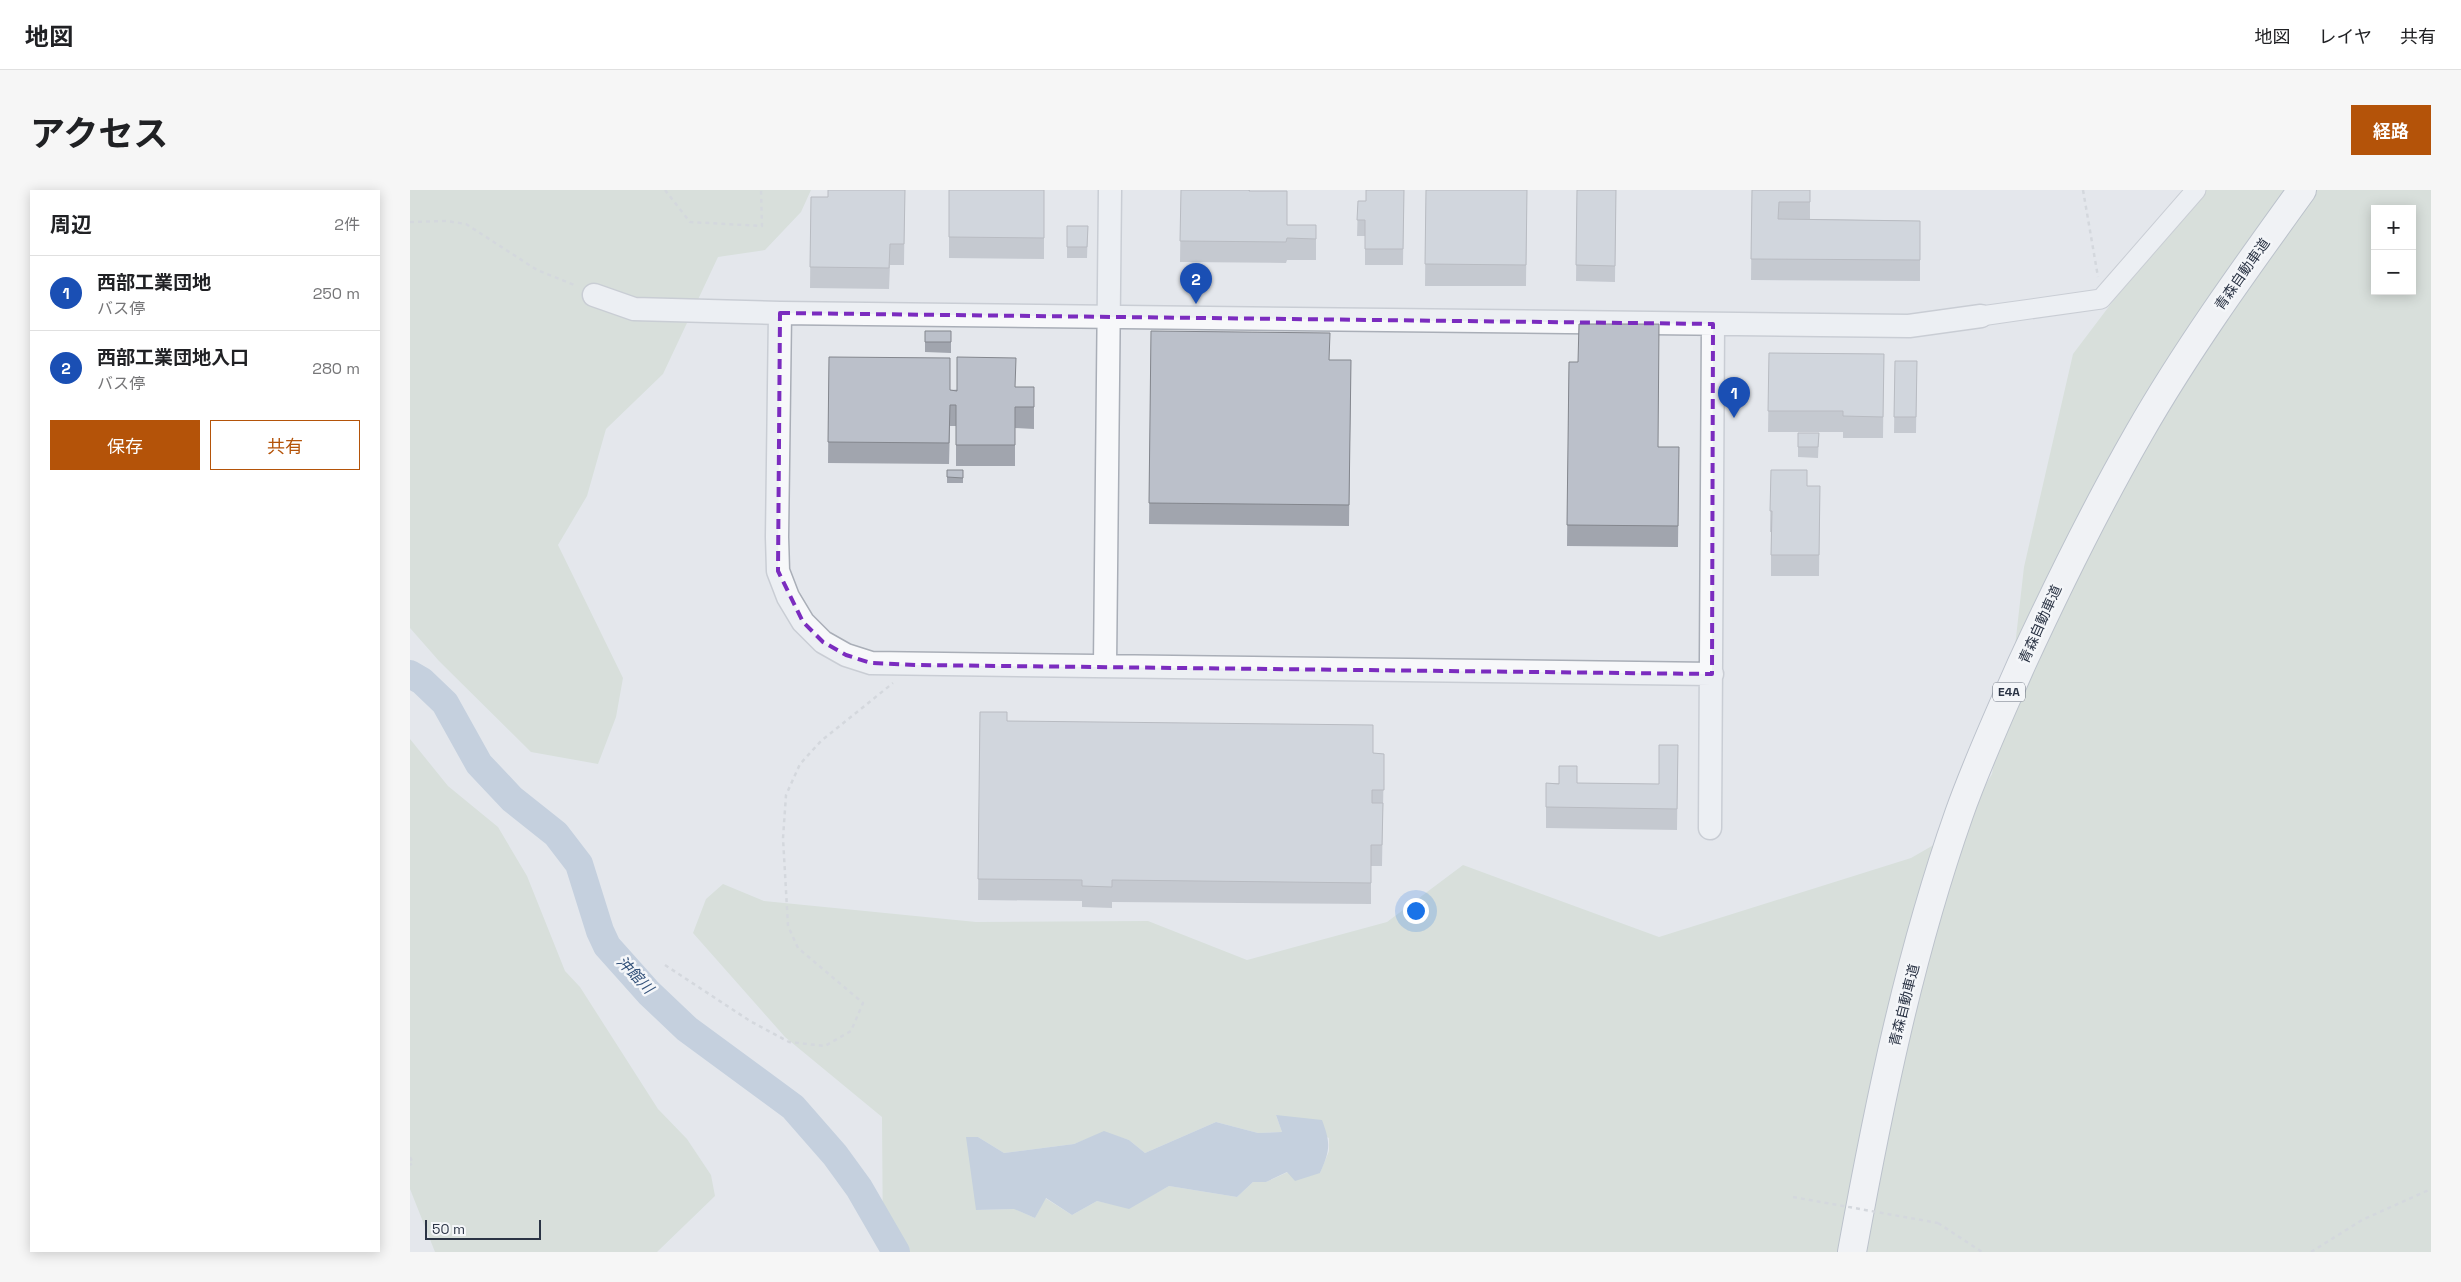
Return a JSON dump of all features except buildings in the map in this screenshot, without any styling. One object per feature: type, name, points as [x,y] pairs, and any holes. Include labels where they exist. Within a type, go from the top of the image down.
[{"type":"highway","name":"青森自動車道","points":[[1852,1252],[1874,1133],[1898,1024],[1927,917],[1959,814],[1999,714],[2059,582],[2139,432],[2219,307],[2302,190]]},
{"type":"street","points":[[1105,665],[1110,190]]},
{"type":"street","points":[[594,295],[634,310],[1909,326],[2101,299],[2196,190]]},
{"type":"street","points":[[780,313],[778,571],[788,597],[803,622],[823,642],[846,655],[871,663],[916,665],[1105,665],[1712,674]]},
{"type":"street","points":[[1710,828],[1713,324]]},
{"type":"path","points":[[665,190],[690,222],[762,226],[761,190]]},
{"type":"path","points":[[2083,190],[2101,299]]},
{"type":"path","points":[[410,222],[446,221],[466,224],[537,270],[594,295]]},
{"type":"path","points":[[664,965],[750,1021],[789,1042],[825,1046],[851,1031],[863,1003],[798,948],[788,926],[783,838],[786,795],[800,764],[821,741],[916,665]]},
{"type":"path","points":[[410,1157],[413,1164],[410,1165]]},
{"type":"path","points":[[2311,1252],[2362,1220],[2431,1189]]},
{"type":"path","points":[[1793,1197],[1938,1223],[1982,1252]]},
{"type":"highlighted area","points":[[780,313],[1713,324],[1712,674],[916,665],[871,663],[846,655],[823,642],[803,622],[778,571]]},
{"type":"green space","points":[[410,190],[811,190],[801,212],[765,250],[718,257],[663,374],[606,429],[587,496],[558,545],[623,678],[616,717],[598,764],[531,752],[439,661],[410,628]]},
{"type":"green space","points":[[2197,190],[2431,190],[2431,1252],[883,1252],[882,1117],[785,1037],[693,933],[706,899],[723,884],[764,901],[976,922],[1148,921],[1247,960],[1387,922],[1463,865],[1659,937],[1911,858],[1958,831],[1992,774],[2014,655],[2024,567],[2073,354]],"holes":[[[1276,1115],[1329,1138],[1329,1151],[1320,1173],[1288,1172],[1266,1182],[1253,1182],[1237,1197],[1169,1186],[1129,1208],[1097,1201],[1072,1215],[1045,1198],[1035,1218],[1015,1209],[976,1210],[978,1137],[1004,1153],[1074,1144],[1104,1132],[1129,1140],[1145,1153],[1216,1122],[1258,1133],[1282,1132]]]},
{"type":"green space","points":[[410,739],[448,786],[498,827],[527,876],[565,971],[580,987],[658,1109],[687,1139],[711,1175],[715,1196],[657,1252],[435,1252],[410,1189]]},
{"type":"water","points":[[1276,1115],[1322,1120],[1327,1135],[1328,1147],[1320,1173],[1295,1181],[1287,1172],[1266,1182],[1253,1182],[1237,1197],[1169,1186],[1129,1209],[1097,1201],[1072,1215],[1046,1198],[1035,1218],[1014,1209],[976,1210],[966,1137],[978,1137],[1004,1153],[1074,1144],[1104,1131],[1129,1140],[1145,1153],[1216,1122],[1258,1133],[1282,1132]]},
{"type":"waterway","name":"沖館川","points":[[410,674],[422,681],[445,703],[479,764],[512,799],[556,834],[579,864],[600,931],[607,946],[649,993],[687,1029],[793,1107],[835,1155],[859,1188],[896,1252]]},
{"type":"place","name":"西部工業団地入口","points":[[1196,304]]},
{"type":"place","name":"西部工業団地","points":[[1734,418]]}]
